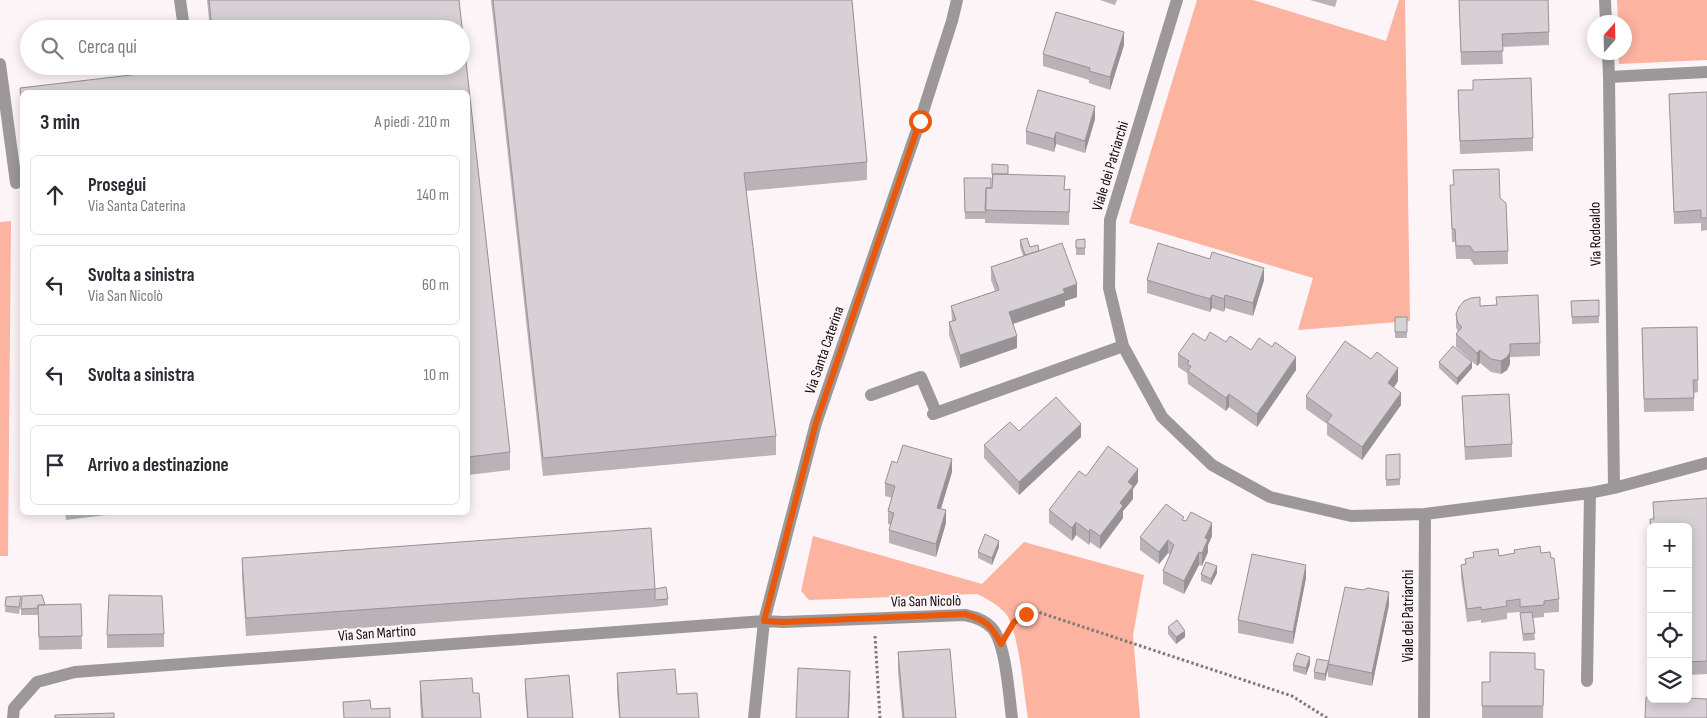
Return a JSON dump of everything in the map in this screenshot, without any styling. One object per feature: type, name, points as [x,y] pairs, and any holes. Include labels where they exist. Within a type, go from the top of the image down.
[{"type":"street","points":[[180,0],[183,20]]},
{"type":"street","name":"Via Santa Caterina","points":[[754,718],[764,621],[816,423],[923,112],[952,22],[957,0]]},
{"type":"street","name":"Viale dei Patriarchi","points":[[1177,0],[1110,220],[1109,288],[1123,346],[1162,418],[1212,465],[1270,497],[1351,516],[1424,514],[1590,493],[1707,463]]},
{"type":"street","points":[[1605,0],[1606,15]]},
{"type":"street","name":"Via Rodoaldo","points":[[1608,60],[1614,488]]},
{"type":"street","points":[[0,64],[16,183]]},
{"type":"street","points":[[1609,78],[1707,72]]},
{"type":"street","points":[[871,395],[921,377],[935,413],[1123,346]]},
{"type":"street","points":[[1587,681],[1590,493]]},
{"type":"street","name":"Viale dei Patriarchi","points":[[1424,514],[1424,718]]},
{"type":"street","name":"Via San Nicolò","points":[[764,621],[965,614],[980,619],[993,628],[1001,644],[1012,718]]},
{"type":"street","name":"Via San Martino","points":[[13,718],[14,708],[37,682],[75,672],[764,621]]},
{"type":"path","points":[[1001,644],[1014,622],[1026,614],[1038,612],[1292,696],[1327,718]]},
{"type":"path","points":[[874,618],[880,718]]},
{"type":"shaded area","points":[[1197,0],[1253,0],[1386,41],[1399,0],[1405,0],[1410,321],[1298,330],[1313,278],[1129,223]]},
{"type":"shaded area","points":[[1617,0],[1707,0],[1707,60],[1619,64],[1619,60],[1632,60],[1632,15],[1618,15]]},
{"type":"shaded area","points":[[11,221],[8,556],[0,556],[0,222]]},
{"type":"shaded area","points":[[813,536],[982,584],[1024,542],[1144,575],[1133,635],[1140,718],[1028,718],[1018,648],[1011,622],[1000,608],[977,594],[809,600],[801,591]]},
{"type":"building","points":[[209,0],[459,0],[461,20],[211,20]]},
{"type":"building","points":[[493,0],[852,0],[867,162],[744,173],[776,436],[543,458]]},
{"type":"building","points":[[1459,0],[1548,0],[1549,32],[1502,34],[1503,51],[1461,52]]},
{"type":"building","points":[[1056,12],[1124,32],[1110,77],[1089,71],[1090,68],[1043,54]]},
{"type":"building","points":[[131,75],[467,75],[469,90],[20,90],[20,88]]},
{"type":"building","points":[[1531,78],[1533,138],[1460,141],[1458,90],[1473,90],[1473,80]]},
{"type":"building","points":[[1038,90],[1095,106],[1085,141],[1056,132],[1054,139],[1026,131]]},
{"type":"building","points":[[1707,92],[1707,218],[1701,218],[1701,210],[1674,212],[1669,94]]},
{"type":"building","points":[[470,97],[510,452],[470,457]]},
{"type":"building","points":[[992,164],[1008,165],[1008,174],[992,174]]},
{"type":"building","points":[[1499,169],[1500,198],[1506,203],[1508,251],[1474,252],[1470,246],[1456,246],[1455,229],[1452,229],[1450,185],[1454,185],[1453,170]]},
{"type":"building","points":[[993,174],[1065,176],[1064,190],[1070,189],[1069,212],[985,210],[986,188],[992,188]]},
{"type":"building","points":[[964,178],[991,178],[991,188],[986,188],[986,212],[965,212]]},
{"type":"building","points":[[1027,238],[1030,247],[1038,245],[1039,251],[1025,255],[1020,240]]},
{"type":"building","points":[[1085,239],[1085,248],[1076,248],[1076,240]]},
{"type":"building","points":[[1062,243],[1077,284],[1063,289],[1065,293],[1009,312],[1017,336],[960,355],[949,322],[956,320],[951,306],[999,290],[991,267]]},
{"type":"building","points":[[1158,243],[1210,259],[1212,252],[1264,268],[1253,303],[1225,295],[1224,299],[1212,295],[1210,299],[1147,280]]},
{"type":"building","points":[[1538,295],[1540,343],[1510,344],[1510,352],[1501,361],[1491,359],[1480,350],[1477,353],[1456,334],[1462,327],[1458,323],[1456,314],[1464,301],[1480,297],[1480,306],[1497,305],[1496,297]]},
{"type":"building","points":[[1599,300],[1599,316],[1572,317],[1571,301]]},
{"type":"building","points":[[1395,317],[1407,317],[1407,332],[1395,332]]},
{"type":"building","points":[[1697,327],[1698,380],[1693,380],[1694,398],[1644,399],[1642,328]]},
{"type":"building","points":[[1210,332],[1226,342],[1230,336],[1251,350],[1259,338],[1272,347],[1275,342],[1296,357],[1257,414],[1229,394],[1226,398],[1188,371],[1191,366],[1187,364],[1189,361],[1178,354],[1193,333],[1205,341]]},
{"type":"building","points":[[1345,341],[1371,359],[1377,352],[1398,368],[1388,383],[1401,393],[1362,447],[1327,422],[1332,415],[1306,396]]},
{"type":"building","points":[[1453,346],[1472,362],[1457,378],[1439,362]]},
{"type":"building","points":[[1509,394],[1512,444],[1465,447],[1462,396]]},
{"type":"building","points":[[1056,397],[1081,424],[1019,482],[984,445],[1010,422],[1019,431]]},
{"type":"building","points":[[903,445],[952,459],[937,508],[946,510],[936,544],[889,530],[894,513],[888,511],[895,486],[885,483],[892,461],[897,463]]},
{"type":"building","points":[[1108,446],[1138,469],[1128,482],[1133,486],[1120,503],[1123,506],[1100,536],[1090,529],[1089,532],[1076,522],[1072,528],[1049,510],[1079,471],[1086,476]]},
{"type":"building","points":[[1400,454],[1400,479],[1386,480],[1386,455]]},
{"type":"building","points":[[1707,498],[1707,661],[1692,662],[1692,523],[1650,523],[1650,519],[1654,519],[1653,502]]},
{"type":"building","points":[[1166,504],[1184,517],[1182,520],[1186,521],[1191,512],[1212,523],[1205,538],[1208,539],[1202,553],[1199,552],[1184,581],[1163,571],[1174,545],[1168,540],[1159,552],[1140,537]]},
{"type":"building","points":[[651,528],[655,589],[246,618],[242,558]]},
{"type":"building","points":[[985,534],[999,541],[992,558],[978,552]]},
{"type":"building","points":[[1540,546],[1541,553],[1550,552],[1551,558],[1554,558],[1559,599],[1544,601],[1544,605],[1520,607],[1520,599],[1506,601],[1507,606],[1481,610],[1481,607],[1467,609],[1461,565],[1466,564],[1465,559],[1474,557],[1473,552],[1498,549],[1499,556],[1515,553],[1514,550]]},
{"type":"building","points":[[1252,554],[1306,565],[1293,632],[1238,620]]},
{"type":"building","points":[[1206,562],[1217,566],[1211,579],[1201,574]]},
{"type":"building","points":[[666,587],[668,599],[655,600],[655,589]]},
{"type":"building","points":[[1345,587],[1363,590],[1368,588],[1389,592],[1372,673],[1328,664]]},
{"type":"building","points":[[42,595],[45,605],[38,605],[38,608],[21,609],[22,596]]},
{"type":"building","points":[[109,595],[162,596],[164,634],[107,635]]},
{"type":"building","points":[[21,596],[19,607],[5,606],[6,597]]},
{"type":"building","points":[[81,604],[82,636],[39,637],[38,605]]},
{"type":"building","points":[[1532,612],[1535,633],[1523,634],[1520,613]]},
{"type":"building","points":[[1177,620],[1185,631],[1176,637],[1168,627]]},
{"type":"building","points":[[950,649],[956,718],[904,718],[898,652]]},
{"type":"building","points":[[1490,652],[1535,653],[1535,669],[1544,670],[1543,706],[1482,706],[1482,682],[1490,682]]},
{"type":"building","points":[[1297,653],[1310,657],[1306,668],[1293,665]]},
{"type":"building","points":[[1317,659],[1329,661],[1325,674],[1314,672]]},
{"type":"building","points":[[798,668],[850,671],[848,718],[796,718]]},
{"type":"building","points":[[675,669],[677,694],[697,693],[699,718],[620,718],[617,673]]},
{"type":"building","points":[[569,675],[573,718],[528,718],[525,679]]},
{"type":"building","points":[[472,678],[473,693],[479,693],[481,718],[423,718],[420,681]]},
{"type":"building","points":[[1646,697],[1647,703],[1692,703],[1692,698],[1707,699],[1707,718],[1645,718]]},
{"type":"building","points":[[370,700],[371,709],[390,708],[390,718],[344,718],[343,702]]},
{"type":"building","points":[[114,713],[114,718],[55,718],[55,715]]},
{"type":"route","points":[[920,121],[816,423],[764,621],[784,622],[965,614],[980,619],[993,628],[1001,644],[1014,622],[1026,614]]}]
